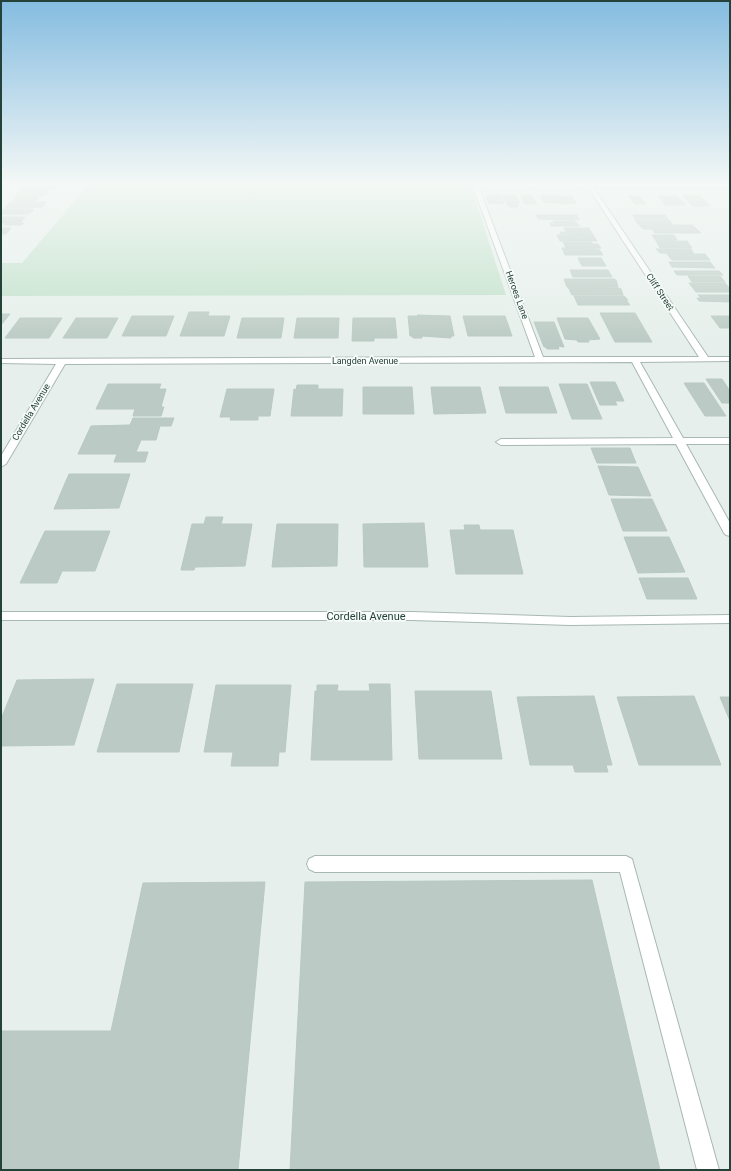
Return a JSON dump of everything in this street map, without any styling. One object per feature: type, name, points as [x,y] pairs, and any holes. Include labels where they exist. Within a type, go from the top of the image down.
[{"type":"street","name":"Heroes Lane","points":[[496,238],[540,360]]},
{"type":"street","name":"Cliff Street","points":[[624,238],[704,359]]},
{"type":"street","name":"Langden Avenue","points":[[1,361],[730,359]]},
{"type":"street","points":[[635,360],[730,533]]},
{"type":"street","name":"Cordella Avenue","points":[[1,464],[62,362]]},
{"type":"street","points":[[501,442],[730,441]]},
{"type":"street","name":"Cordella Avenue","points":[[1,616],[412,616],[570,621],[730,619]]},
{"type":"street","points":[[315,864],[626,864],[708,1170]]},
{"type":"green space","points":[[44,238],[488,238],[506,295],[1,296],[1,263],[22,263]]},
{"type":"building","points":[[558,238],[595,238],[597,241],[560,241]]},
{"type":"building","points":[[654,238],[676,238],[677,240],[656,241]]},
{"type":"building","points":[[656,241],[687,241],[692,248],[660,248]]},
{"type":"building","points":[[563,242],[591,242],[592,244],[598,244],[601,248],[566,248]]},
{"type":"building","points":[[562,248],[599,249],[603,255],[565,255]]},
{"type":"building","points":[[656,249],[691,249],[694,254],[660,253]]},
{"type":"building","points":[[667,254],[705,254],[710,260],[672,260]]},
{"type":"building","points":[[578,258],[601,258],[606,266],[582,266]]},
{"type":"building","points":[[669,262],[710,262],[715,268],[672,267]]},
{"type":"building","points":[[570,270],[608,270],[612,277],[573,277]]},
{"type":"building","points":[[674,271],[719,271],[723,275],[677,275]]},
{"type":"building","points":[[688,276],[720,276],[725,282],[692,282]]},
{"type":"building","points":[[564,279],[614,279],[616,280],[618,287],[567,287]]},
{"type":"building","points":[[689,283],[725,283],[730,289],[730,292],[696,292]]},
{"type":"building","points":[[568,287],[619,288],[621,289],[623,295],[572,295]]},
{"type":"building","points":[[698,295],[730,295],[730,302],[699,301],[697,298],[701,298]]},
{"type":"building","points":[[574,296],[624,296],[630,305],[578,305]]},
{"type":"building","points":[[189,312],[209,312],[208,316],[230,316],[224,336],[180,336]]},
{"type":"building","points":[[600,313],[635,313],[652,342],[615,342]]},
{"type":"building","points":[[1,314],[10,314],[1,325]]},
{"type":"building","points":[[417,315],[450,316],[454,336],[451,336],[451,338],[422,336],[422,338],[413,338],[410,336],[408,316],[418,316]]},
{"type":"building","points":[[132,316],[174,316],[166,336],[122,336]]},
{"type":"building","points":[[463,316],[505,316],[512,336],[468,336]]},
{"type":"building","points":[[711,316],[730,316],[730,328],[720,328]]},
{"type":"building","points":[[20,318],[62,318],[49,338],[5,338]]},
{"type":"building","points":[[76,318],[118,318],[107,338],[63,338]]},
{"type":"building","points":[[242,318],[284,318],[281,338],[237,338]]},
{"type":"building","points":[[297,318],[339,318],[338,338],[294,338]]},
{"type":"building","points":[[353,318],[395,318],[397,338],[374,338],[374,341],[352,341]]},
{"type":"building","points":[[557,318],[588,318],[600,339],[588,340],[589,342],[578,342],[577,340],[565,339]]},
{"type":"building","points":[[534,322],[554,322],[564,347],[558,346],[559,349],[547,349],[544,347]]},
{"type":"building","points":[[706,379],[722,379],[730,391],[730,403],[722,403]]},
{"type":"building","points":[[590,382],[615,382],[624,401],[615,401],[617,405],[600,405]]},
{"type":"building","points":[[684,383],[704,383],[726,416],[705,416]]},
{"type":"building","points":[[108,384],[161,384],[159,389],[166,389],[161,407],[164,407],[161,416],[133,416],[135,409],[96,409]]},
{"type":"building","points":[[559,384],[587,384],[602,419],[572,419]]},
{"type":"building","points":[[297,385],[318,385],[318,389],[343,389],[342,416],[291,416],[294,389],[296,390]]},
{"type":"building","points":[[363,387],[412,387],[414,414],[363,414]]},
{"type":"building","points":[[431,387],[480,387],[486,413],[434,414]]},
{"type":"building","points":[[499,387],[548,387],[557,413],[506,413]]},
{"type":"building","points":[[227,389],[274,389],[270,416],[258,416],[258,420],[230,420],[231,417],[220,417]]},
{"type":"building","points":[[133,418],[174,418],[171,426],[160,426],[156,440],[141,440],[136,452],[148,452],[145,462],[114,462],[117,454],[78,454],[91,426],[130,425]]},
{"type":"building","points":[[591,448],[630,448],[636,463],[597,463]]},
{"type":"building","points":[[598,466],[638,467],[651,496],[609,495]]},
{"type":"building","points":[[69,474],[130,474],[119,508],[54,509]]},
{"type":"building","points":[[611,499],[652,499],[667,531],[623,531]]},
{"type":"building","points":[[206,517],[223,517],[221,524],[252,524],[245,566],[195,567],[194,570],[181,570],[192,524],[204,524]]},
{"type":"building","points":[[424,523],[428,567],[364,567],[363,524]]},
{"type":"building","points":[[277,524],[338,524],[337,566],[272,567]]},
{"type":"building","points":[[464,525],[479,525],[480,530],[513,530],[523,574],[456,574],[450,530],[465,530]]},
{"type":"building","points":[[45,531],[110,531],[95,571],[62,571],[57,583],[20,583]]},
{"type":"building","points":[[624,537],[669,537],[685,572],[638,573]]},
{"type":"building","points":[[639,578],[688,578],[697,599],[647,599]]},
{"type":"building","points":[[94,679],[74,745],[1,746],[1,719],[17,680]]},
{"type":"building","points":[[117,684],[193,684],[179,752],[97,752]]},
{"type":"building","points":[[369,684],[390,684],[392,760],[311,760],[315,691],[317,691],[317,685],[338,685],[337,691],[370,691]]},
{"type":"building","points":[[216,685],[291,685],[285,752],[279,752],[278,766],[231,766],[233,752],[204,752]]},
{"type":"building","points":[[415,691],[491,691],[502,759],[419,759]]},
{"type":"building","points":[[594,696],[612,765],[606,765],[608,772],[575,772],[573,765],[530,765],[517,697]]},
{"type":"building","points":[[694,696],[721,765],[639,765],[617,697]]},
{"type":"building","points":[[720,697],[730,697],[730,721]]},
{"type":"building","points":[[592,880],[660,1170],[290,1170],[305,882]]},
{"type":"building","points":[[265,882],[238,1170],[1,1170],[1,1031],[111,1031],[143,883]]}]
